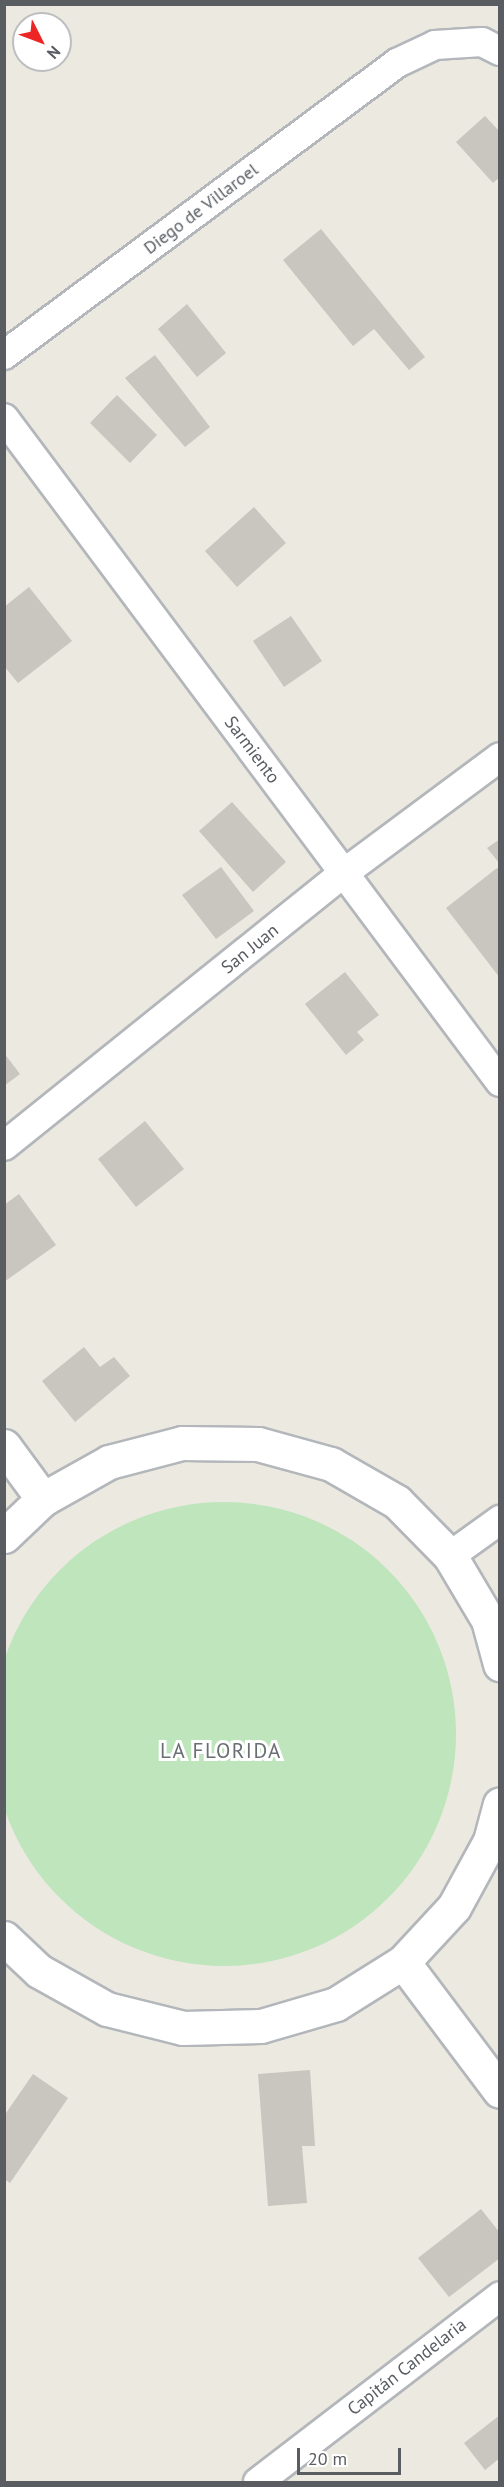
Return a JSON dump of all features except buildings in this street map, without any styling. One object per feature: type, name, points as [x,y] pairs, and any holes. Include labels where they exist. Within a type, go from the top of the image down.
[{"type":"street","name":"Diego de Villaroel","points":[[4,355],[397,63],[435,45],[482,42],[500,51]]},
{"type":"street","name":"Sarmiento","points":[[4,418],[500,1082]]},
{"type":"street","name":"San Juan","points":[[4,1146],[344,873],[500,757]]},
{"type":"street","points":[[4,1536],[43,1498],[109,1462],[172,1446],[258,1444],[331,1464],[396,1502],[450,1556],[488,1620],[500,1664]]},
{"type":"street","points":[[4,1446],[43,1498]]},
{"type":"street","points":[[450,1556],[500,1520]]},
{"type":"street","points":[[4,1938],[39,1971],[107,2010],[183,2028],[261,2026],[326,2007],[403,1962],[454,1907],[490,1841],[500,1804]]},
{"type":"street","points":[[403,1962],[500,2091]]},
{"type":"street","name":"Capitán Candelaria","points":[[258,2482],[500,2296]]},
{"type":"green space","points":[[224,1502],[269,1506],[313,1519],[353,1541],[388,1570],[417,1605],[439,1645],[452,1689],[456,1734],[452,1779],[439,1823],[417,1863],[388,1898],[353,1927],[313,1949],[269,1962],[224,1966],[179,1962],[135,1949],[95,1927],[60,1898],[31,1863],[9,1823],[-4,1779],[-8,1734],[-4,1689],[9,1645],[31,1605],[60,1570],[95,1541],[135,1519],[179,1506]]},
{"type":"district","name":"LA FLORIDA","points":[[221,1751]]}]
